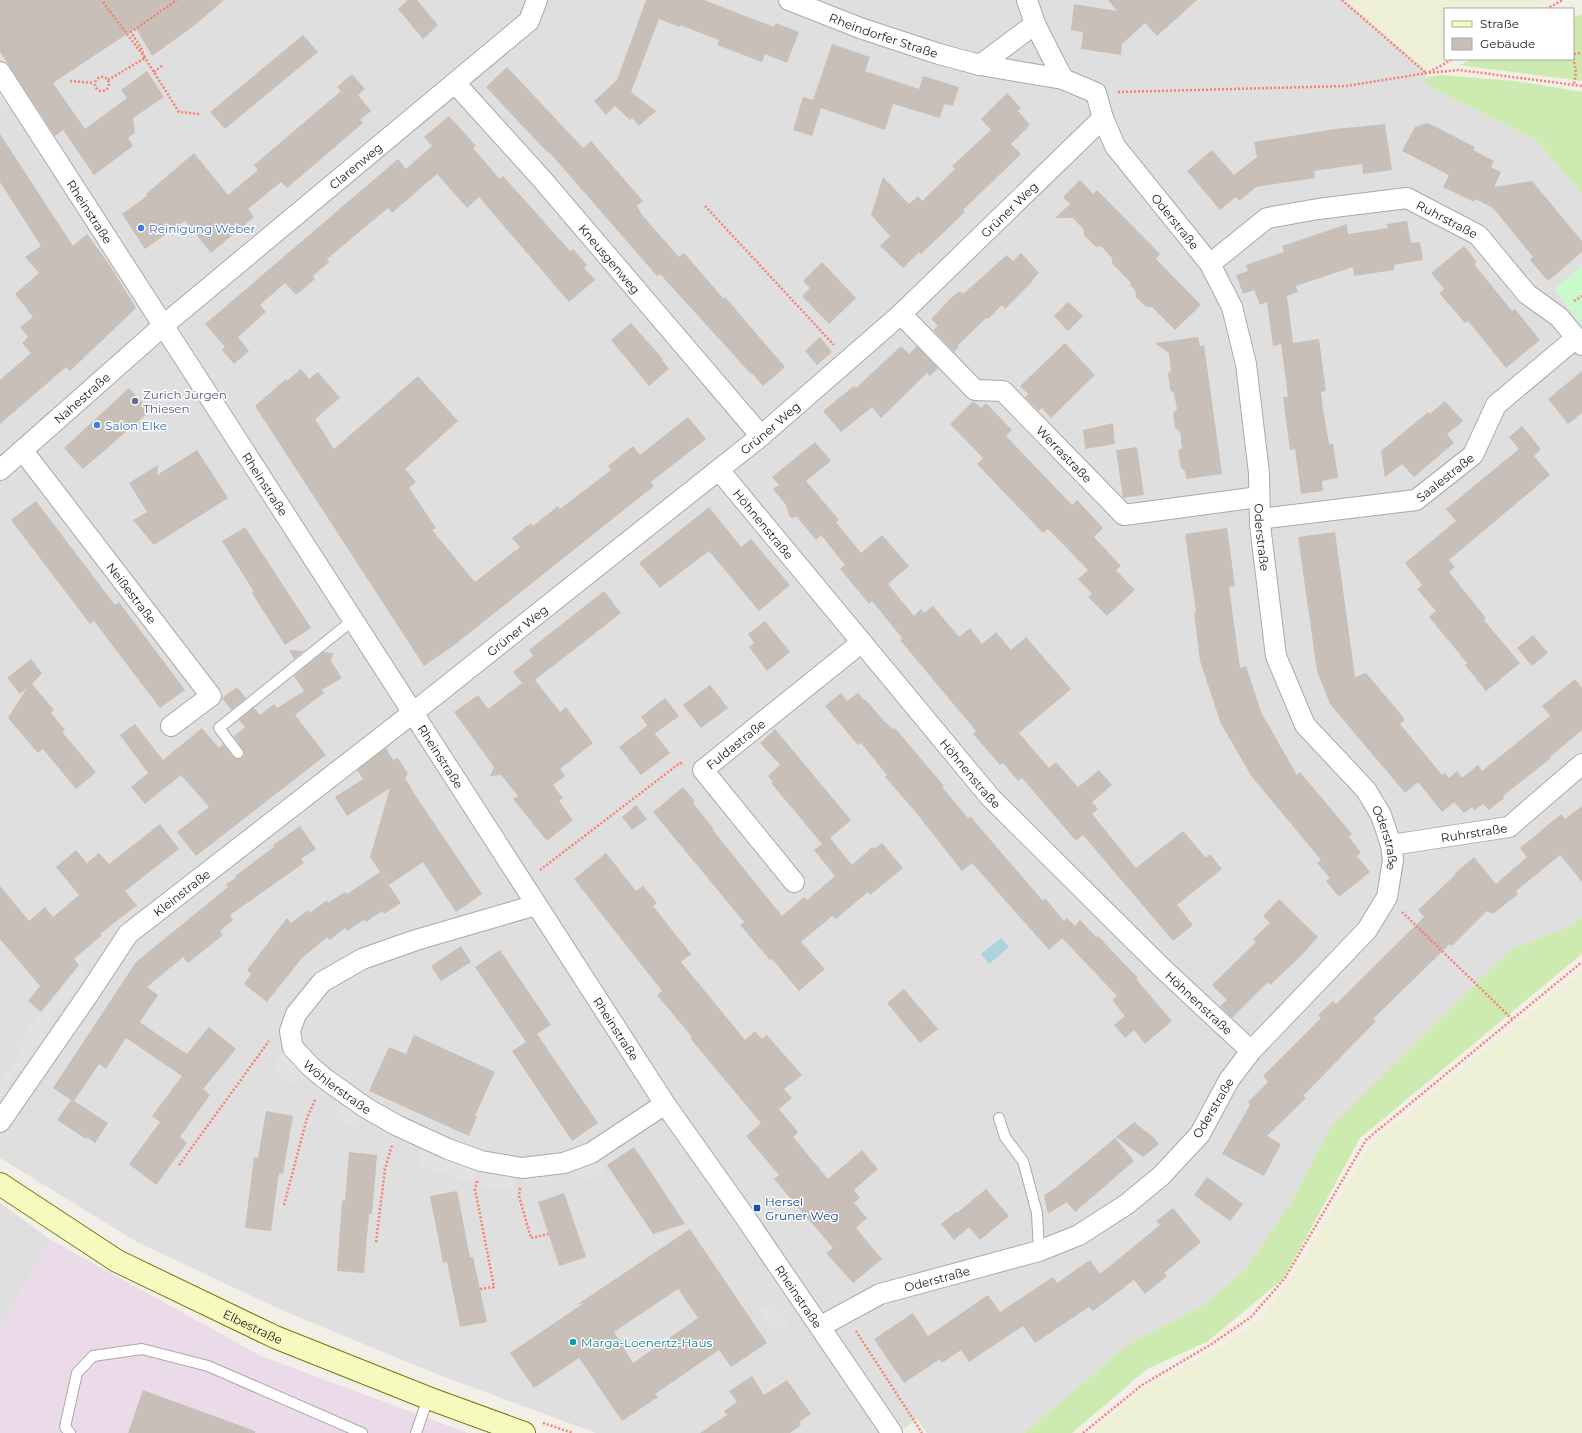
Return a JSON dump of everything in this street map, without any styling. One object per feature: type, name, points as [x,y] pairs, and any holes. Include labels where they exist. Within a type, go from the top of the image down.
[{"type":"main road","name":"Elbestraße","points":[[0,1184],[117,1261],[275,1337],[428,1398],[524,1433]]},
{"type":"street","name":"Clarenweg","points":[[164,325],[529,21],[537,0]]},
{"type":"street","name":"Rheindorfer Straße","points":[[789,0],[860,28],[939,54],[980,65],[1063,79],[1096,93]]},
{"type":"street","points":[[1027,0],[1035,24],[1063,79]]},
{"type":"street","points":[[980,65],[1035,24]]},
{"type":"street","name":"Rheinstraße","points":[[0,72],[353,620],[414,712],[522,885],[665,1104],[821,1326],[892,1433]]},
{"type":"street","name":"Kneusgenweg","points":[[455,83],[541,178],[761,436]]},
{"type":"street","points":[[1096,93],[1103,118]]},
{"type":"street","name":"Grüner Weg","points":[[414,712],[761,436],[901,314],[1103,118]]},
{"type":"street","name":"Oderstraße","points":[[821,1326],[880,1294],[1039,1251],[1079,1235],[1127,1204],[1161,1176],[1200,1134],[1229,1080],[1251,1051],[1367,930],[1387,897],[1392,860],[1391,845],[1381,814],[1366,790],[1304,725],[1276,656],[1260,519],[1259,473],[1246,364],[1232,307],[1210,264],[1115,146],[1103,118]]},
{"type":"street","name":"Ruhrstraße","points":[[1210,264],[1267,218],[1318,209],[1406,198],[1478,235],[1527,294],[1559,317],[1579,342]]},
{"type":"street","name":"Werrastraße","points":[[901,314],[975,390],[1003,391],[1124,515],[1259,497]]},
{"type":"street","name":"Nahestraße","points":[[0,470],[164,325]]},
{"type":"street","name":"Saalestraße","points":[[1260,519],[1416,500],[1473,455],[1496,405],[1579,342]]},
{"type":"street","name":"Neißestraße","points":[[22,451],[211,696],[171,726]]},
{"type":"street","name":"Höhnenstraße","points":[[720,470],[990,797],[1160,966],[1251,1051]]},
{"type":"street","name":"Fuldastraße","points":[[794,882],[703,770],[862,642]]},
{"type":"street","name":"Kleinstraße","points":[[0,1122],[128,934],[414,712]]},
{"type":"street","name":"Ruhrstraße","points":[[1391,845],[1509,827],[1582,764]]},
{"type":"street","points":[[290,1031],[296,1014],[322,982],[362,959],[416,940],[536,905]]},
{"type":"street","name":"Wöhlerstraße","points":[[290,1031],[293,1048],[311,1067],[366,1108],[398,1126],[448,1149],[480,1161],[522,1168],[564,1163],[591,1153],[665,1104]]},
{"type":"lane","points":[[238,753],[219,728],[353,620]]},
{"type":"lane","points":[[999,1118],[1005,1137],[1024,1161],[1037,1213],[1039,1251]]},
{"type":"lane","points":[[70,1433],[65,1427],[77,1373],[93,1356],[142,1350],[208,1366],[362,1433]]},
{"type":"lane","points":[[416,1433],[428,1398]]},
{"type":"path","points":[[145,58],[141,48],[131,32],[177,0]]},
{"type":"path","points":[[1342,0],[1427,73]]},
{"type":"path","points":[[1548,8],[1563,0]]},
{"type":"path","points":[[103,2],[145,58],[179,112],[199,114]]},
{"type":"path","points":[[1574,85],[1576,72],[1574,54],[1582,53]]},
{"type":"path","points":[[108,80],[145,58]]},
{"type":"path","points":[[1427,73],[1451,60]]},
{"type":"path","points":[[154,72],[163,65]]},
{"type":"path","points":[[1096,93],[1346,86],[1427,73],[1459,70],[1582,86]]},
{"type":"path","points":[[102,76],[108,80],[110,86],[101,92],[96,89],[94,83],[97,78],[102,76]]},
{"type":"path","points":[[70,81],[94,83]]},
{"type":"path","points":[[705,206],[848,360]]},
{"type":"path","points":[[522,885],[680,763],[703,770]]},
{"type":"path","points":[[1387,897],[1512,1019]]},
{"type":"path","points":[[1083,1433],[1142,1384],[1210,1345],[1251,1317],[1285,1278],[1366,1140],[1582,962]]},
{"type":"path","points":[[179,1165],[274,1035],[290,1031]]},
{"type":"path","points":[[284,1205],[307,1118],[324,1078]]},
{"type":"path","points":[[376,1242],[385,1168],[398,1126]]},
{"type":"path","points":[[480,1161],[475,1189],[494,1287],[480,1289]]},
{"type":"path","points":[[522,1168],[519,1196],[531,1238],[548,1234]]},
{"type":"path","points":[[844,1314],[922,1433]]},
{"type":"shaded area","points":[[0,0],[1344,0],[1426,70],[1426,84],[1536,140],[1582,194],[1582,917],[1570,926],[1510,950],[1332,1125],[1291,1202],[1245,1270],[1205,1304],[1130,1343],[1024,1433],[927,1433],[917,1419],[898,1433],[596,1433],[439,1375],[286,1312],[137,1242],[0,1158]]},
{"type":"shaded area","points":[[1,93],[10,107],[0,114],[0,94]]},
{"type":"shaded area","points":[[80,966],[85,973],[0,1097],[0,1082],[23,1052],[15,1045]]},
{"type":"shaded area","points":[[283,1048],[302,1068],[292,1085],[273,1069]]},
{"type":"shaded area","points":[[342,1101],[364,1114],[356,1129],[335,1118]]},
{"type":"shaded area","points":[[421,1145],[477,1165],[473,1183],[420,1166]]},
{"type":"shaded area","points":[[597,1158],[605,1172],[583,1180],[574,1167]]},
{"type":"shaded area","points":[[483,1168],[514,1172],[515,1190],[480,1186]]},
{"type":"shaded area","points":[[0,1203],[51,1240],[0,1327]]},
{"type":"shaded area","points":[[51,1240],[261,1356],[468,1433],[0,1433],[0,1327]]},
{"type":"shaded area","points":[[773,1301],[788,1324],[775,1333],[760,1310]]},
{"type":"green space","points":[[1344,0],[1548,0],[1534,8],[1444,8],[1444,60],[1426,70]]},
{"type":"green space","points":[[1582,14],[1582,81],[1459,65],[1471,60],[1574,60],[1574,18]]},
{"type":"green space","points":[[1441,75],[1516,81],[1582,92],[1582,194],[1536,140],[1425,84],[1427,77]]},
{"type":"green space","points":[[1582,266],[1582,325],[1554,289]]},
{"type":"green space","points":[[1582,917],[1582,954],[1360,1138],[1284,1278],[1207,1342],[1147,1369],[1072,1433],[1024,1433],[1130,1343],[1205,1304],[1245,1270],[1291,1202],[1332,1125],[1510,950],[1570,926]]},
{"type":"green space","points":[[1582,971],[1582,1433],[1092,1433],[1146,1388],[1216,1350],[1259,1320],[1289,1282],[1371,1144]]},
{"type":"water","points":[[1001,938],[1009,947],[989,964],[981,954]]},
{"type":"building","points":[[0,0],[224,0],[195,25],[152,56],[136,28],[53,83],[85,129],[127,98],[121,90],[147,71],[164,97],[133,118],[135,133],[128,138],[133,146],[94,175],[63,130],[55,136],[0,52]]},
{"type":"building","points":[[408,0],[417,0],[438,25],[423,39],[398,9]]},
{"type":"building","points":[[646,0],[704,0],[774,27],[776,23],[799,32],[787,63],[765,54],[762,62],[717,45],[719,40],[680,25],[679,27],[659,19],[631,92],[656,111],[639,126],[632,118],[630,120],[615,106],[606,115],[594,101],[617,80]]},
{"type":"building","points":[[1108,0],[1197,0],[1157,36],[1145,23],[1122,44],[1121,55],[1081,49],[1083,32],[1071,30],[1074,4],[1117,11]]},
{"type":"building","points":[[303,35],[318,52],[225,129],[210,112]]},
{"type":"building","points":[[832,44],[870,57],[865,71],[919,89],[923,76],[959,87],[953,106],[944,104],[940,118],[893,104],[885,130],[821,108],[812,136],[793,130],[803,97],[813,100]]},
{"type":"building","points":[[507,67],[583,148],[591,141],[643,201],[637,206],[642,215],[679,257],[684,253],[724,299],[725,297],[785,367],[763,386],[660,274],[657,276],[549,152],[548,153],[486,87]]},
{"type":"building","points":[[352,74],[365,89],[358,95],[371,111],[360,120],[363,123],[287,188],[281,182],[248,209],[254,217],[211,253],[185,221],[145,249],[122,214],[147,196],[146,194],[194,153],[228,195],[258,170],[254,165],[341,91],[337,87]]},
{"type":"building","points":[[1007,93],[1021,108],[1018,111],[1030,125],[1011,144],[1021,154],[963,210],[965,212],[921,254],[919,252],[903,268],[880,246],[890,236],[871,215],[883,177],[909,204],[918,196],[922,201],[955,169],[952,166],[991,130],[981,119]]},
{"type":"building","points":[[449,116],[476,146],[473,148],[500,179],[503,176],[570,251],[573,249],[587,265],[584,268],[595,280],[569,302],[479,197],[467,208],[437,174],[392,213],[388,208],[327,259],[329,262],[313,276],[315,279],[296,295],[285,283],[260,305],[266,312],[238,337],[249,351],[234,364],[222,350],[225,347],[205,324],[398,159],[406,169],[432,146],[424,137]]},
{"type":"building","points":[[1428,123],[1475,147],[1473,150],[1494,161],[1491,167],[1501,172],[1494,187],[1532,181],[1582,241],[1582,252],[1548,281],[1530,260],[1533,257],[1493,208],[1475,199],[1474,202],[1443,187],[1449,175],[1402,151],[1415,127]]},
{"type":"building","points":[[1385,124],[1392,170],[1363,174],[1362,164],[1314,171],[1315,178],[1256,187],[1239,201],[1236,197],[1220,210],[1187,171],[1212,150],[1234,175],[1257,157],[1254,142],[1335,129]]},
{"type":"building","points":[[0,134],[73,246],[87,234],[109,264],[136,308],[70,371],[66,367],[0,424],[0,380],[31,353],[22,343],[28,337],[20,327],[33,317],[15,294],[39,273],[25,257],[41,246],[0,182]]},
{"type":"building","points":[[1080,180],[1093,194],[1097,190],[1160,254],[1156,259],[1201,305],[1175,330],[1152,307],[1146,307],[1136,297],[1135,290],[1130,285],[1131,283],[1112,263],[1112,258],[1101,246],[1096,247],[1084,235],[1084,230],[1073,218],[1055,218],[1070,204],[1063,197]]},
{"type":"building","points":[[1407,221],[1411,243],[1420,242],[1423,260],[1394,265],[1394,270],[1354,276],[1353,267],[1296,286],[1298,292],[1287,296],[1293,343],[1319,339],[1326,391],[1321,392],[1323,409],[1329,444],[1333,444],[1338,478],[1322,481],[1323,491],[1301,494],[1295,449],[1290,450],[1283,397],[1288,397],[1281,344],[1273,346],[1267,302],[1260,305],[1254,290],[1243,294],[1236,275],[1248,271],[1246,265],[1284,252],[1282,246],[1347,224],[1348,234],[1388,228],[1387,224]]},
{"type":"building","points":[[1464,246],[1477,262],[1474,264],[1512,311],[1515,309],[1540,340],[1506,368],[1468,321],[1465,323],[1439,293],[1444,289],[1431,273]]},
{"type":"building","points":[[1021,253],[1039,273],[1005,309],[1002,305],[988,319],[986,318],[957,346],[959,347],[954,352],[933,330],[938,326],[931,319],[952,297],[960,291],[963,294],[1007,255],[1013,261]]},
{"type":"building","points":[[822,262],[856,298],[829,324],[802,296],[810,288],[803,281]]},
{"type":"building","points":[[1068,302],[1083,316],[1068,331],[1054,316]]},
{"type":"building","points":[[631,323],[663,359],[662,360],[669,369],[649,386],[611,340]]},
{"type":"building","points":[[820,337],[832,352],[817,365],[805,351]]},
{"type":"building","points":[[1198,337],[1200,346],[1204,345],[1222,474],[1186,479],[1185,471],[1181,468],[1178,451],[1182,448],[1180,432],[1175,428],[1173,413],[1177,409],[1174,393],[1170,390],[1168,373],[1171,370],[1169,353],[1155,343]]},
{"type":"building","points":[[1065,343],[1095,375],[1051,418],[1042,408],[1039,411],[1025,397],[1028,394],[1020,386]]},
{"type":"building","points":[[901,346],[909,354],[917,346],[938,368],[930,376],[927,373],[881,418],[872,407],[841,432],[823,411],[854,386],[856,388]]},
{"type":"building","points":[[301,369],[309,379],[318,372],[340,398],[315,419],[334,449],[418,376],[458,421],[405,469],[416,482],[409,488],[436,528],[432,530],[475,582],[520,547],[512,538],[531,523],[533,526],[558,506],[560,509],[611,470],[608,466],[633,446],[640,455],[688,417],[706,439],[651,482],[654,486],[453,646],[424,666],[255,406],[286,379],[287,381]]},
{"type":"building","points":[[1582,371],[1582,413],[1568,424],[1548,399]]},
{"type":"building","points":[[129,388],[150,411],[83,469],[64,448]]},
{"type":"building","points":[[973,401],[981,408],[986,403],[1012,430],[1006,436],[1072,505],[1077,500],[1103,528],[1094,537],[1121,566],[1116,570],[1135,590],[1107,616],[1088,597],[1092,594],[1078,579],[1088,570],[1048,529],[1043,533],[977,464],[983,458],[950,424]]},
{"type":"building","points":[[1445,401],[1463,421],[1447,434],[1454,443],[1414,477],[1402,464],[1385,477],[1381,451],[1428,412],[1430,414]]},
{"type":"building","points":[[1113,423],[1115,444],[1085,449],[1083,430]]},
{"type":"building","points":[[1522,426],[1541,449],[1534,456],[1550,475],[1449,560],[1455,567],[1449,572],[1486,618],[1484,620],[1520,663],[1486,691],[1465,665],[1467,663],[1429,617],[1436,611],[1417,589],[1422,585],[1405,563],[1456,521],[1446,509],[1519,449],[1509,437]]},
{"type":"building","points":[[815,442],[831,461],[806,481],[839,520],[836,522],[861,553],[882,535],[909,566],[888,584],[914,616],[921,609],[924,613],[933,606],[959,637],[970,628],[982,644],[996,632],[1011,650],[1026,637],[1071,689],[1019,733],[1049,768],[1056,762],[1078,787],[1099,770],[1112,785],[1092,802],[1098,809],[1092,814],[1136,868],[1183,831],[1206,858],[1210,854],[1222,869],[1177,905],[1193,925],[1173,941],[1083,835],[1076,841],[1022,778],[1018,781],[1003,763],[1000,765],[973,734],[976,731],[900,640],[902,638],[872,601],[869,604],[840,569],[845,565],[821,535],[816,540],[797,517],[790,518],[786,505],[773,489],[779,485],[772,477]]},
{"type":"building","points":[[1137,447],[1144,495],[1123,498],[1116,450]]},
{"type":"building","points":[[197,450],[228,498],[154,545],[133,520],[147,512],[129,483],[158,465],[157,475]]},
{"type":"building","points":[[36,501],[115,605],[119,602],[185,690],[160,708],[94,621],[90,624],[11,520]]},
{"type":"building","points":[[709,507],[741,547],[751,539],[790,585],[759,611],[709,551],[660,588],[639,563]]},
{"type":"building","points":[[245,527],[311,628],[285,645],[252,593],[254,592],[222,541]]},
{"type":"building","points":[[1227,528],[1235,586],[1229,587],[1240,668],[1246,666],[1261,712],[1297,775],[1300,772],[1352,834],[1349,837],[1361,853],[1357,856],[1370,872],[1339,897],[1326,881],[1330,878],[1317,863],[1321,860],[1252,777],[1221,724],[1200,661],[1194,613],[1196,612],[1185,534]]},
{"type":"building","points":[[1335,532],[1355,677],[1366,673],[1405,720],[1400,724],[1442,775],[1445,773],[1449,778],[1457,771],[1462,778],[1478,765],[1482,771],[1550,716],[1542,706],[1575,679],[1582,688],[1582,730],[1550,757],[1551,758],[1503,796],[1504,798],[1489,810],[1483,804],[1475,810],[1472,807],[1464,813],[1454,802],[1442,812],[1418,782],[1405,793],[1330,704],[1317,671],[1298,537]]},
{"type":"building","points":[[604,591],[621,613],[535,680],[560,712],[566,707],[593,743],[560,769],[565,776],[553,785],[563,798],[559,801],[573,820],[547,841],[513,799],[518,796],[501,775],[490,776],[494,767],[454,712],[478,695],[488,709],[522,683],[513,672],[533,656],[529,650]]},
{"type":"building","points":[[765,621],[790,652],[767,671],[749,647],[754,643],[748,634]]},
{"type":"building","points":[[1533,635],[1548,653],[1532,666],[1517,648]]},
{"type":"building","points":[[289,650],[304,651],[294,659]]},
{"type":"building","points":[[323,652],[333,653],[331,661],[342,678],[322,690],[324,693],[295,715],[326,755],[196,856],[177,832],[209,807],[181,775],[145,804],[131,787],[148,773],[120,735],[135,724],[163,760],[202,728],[219,748],[223,744],[233,757],[239,759],[244,756],[244,752],[234,736],[245,727],[239,720],[254,708],[260,715],[274,704],[277,708],[304,691],[294,676]]},
{"type":"building","points":[[31,659],[42,673],[32,684],[54,710],[51,713],[65,730],[62,732],[96,772],[76,789],[43,749],[38,753],[8,718],[27,688],[20,694],[7,678]]},
{"type":"building","points":[[710,685],[728,708],[701,728],[683,705]]},
{"type":"building","points":[[237,687],[246,698],[231,710],[222,698]]},
{"type":"building","points":[[841,693],[847,701],[858,693],[885,722],[893,729],[895,728],[944,786],[942,787],[968,818],[970,816],[1043,901],[1045,898],[1064,921],[1067,918],[1075,926],[1080,920],[1096,937],[1098,936],[1138,978],[1136,979],[1172,1021],[1145,1044],[1134,1030],[1125,1038],[1114,1025],[1125,1016],[1112,1000],[1117,996],[1062,938],[1049,950],[972,863],[962,871],[914,810],[885,777],[887,775],[861,743],[858,745],[825,706]]},
{"type":"building","points":[[665,698],[679,716],[654,734],[641,717]]},
{"type":"building","points":[[648,725],[670,753],[641,775],[619,747]]},
{"type":"building","points":[[775,729],[851,820],[830,838],[852,865],[872,847],[874,849],[882,843],[903,868],[870,895],[868,892],[836,919],[832,916],[801,942],[825,969],[799,991],[740,925],[744,922],[653,812],[683,787],[695,801],[693,803],[713,828],[712,829],[782,916],[804,897],[807,900],[835,876],[814,850],[822,844],[771,783],[773,782],[768,776],[780,765],[760,743]]},
{"type":"building","points":[[386,748],[393,760],[398,758],[408,774],[405,778],[417,798],[482,894],[456,912],[423,862],[389,885],[370,857],[390,788],[347,816],[335,797],[363,779],[357,770]]},
{"type":"building","points":[[636,805],[647,819],[632,830],[622,817]]},
{"type":"building","points":[[1582,806],[1582,882],[1560,855],[1516,891],[1518,894],[1493,914],[1487,911],[1452,946],[1450,944],[1373,1019],[1376,1021],[1303,1096],[1306,1098],[1267,1136],[1281,1144],[1264,1176],[1222,1154],[1250,1105],[1248,1102],[1268,1082],[1263,1076],[1321,1018],[1318,1015],[1333,1001],[1336,1004],[1424,917],[1418,910],[1455,875],[1454,874],[1474,857],[1496,884],[1527,857],[1520,848],[1561,814],[1565,819]]},
{"type":"building","points":[[160,824],[179,849],[125,891],[137,905],[100,934],[101,936],[74,959],[79,965],[41,1012],[28,1001],[40,986],[0,939],[0,886],[29,921],[45,907],[53,917],[79,895],[56,867],[76,850],[87,863],[99,853],[109,864]]},
{"type":"building","points":[[300,826],[316,849],[301,859],[304,863],[230,915],[233,920],[220,931],[223,935],[188,963],[183,957],[147,987],[158,995],[140,1022],[154,1032],[187,1054],[209,1027],[236,1049],[203,1089],[210,1095],[180,1137],[187,1143],[156,1185],[129,1164],[160,1122],[152,1116],[182,1076],[126,1038],[106,1069],[99,1064],[74,1101],[108,1123],[95,1143],[87,1137],[86,1139],[57,1120],[71,1100],[53,1088],[136,962],[228,887],[226,884],[236,878],[235,876],[274,847],[273,845]]},
{"type":"building","points":[[606,853],[636,891],[643,886],[657,903],[653,906],[691,954],[681,962],[745,1040],[755,1031],[762,1039],[767,1035],[802,1075],[784,1089],[792,1098],[779,1109],[798,1132],[793,1137],[828,1179],[862,1150],[878,1169],[854,1190],[860,1198],[854,1203],[867,1218],[856,1228],[882,1259],[853,1283],[826,1253],[833,1248],[774,1179],[779,1175],[746,1136],[761,1123],[690,1038],[692,1037],[657,995],[662,991],[574,879]]},
{"type":"building","points":[[380,872],[401,903],[384,914],[382,911],[366,922],[364,920],[347,931],[345,928],[330,940],[327,937],[302,958],[267,1002],[244,984],[251,974],[247,970],[287,918],[291,923],[308,910],[310,913],[327,900],[328,903],[345,892],[347,894]]},
{"type":"building","points":[[1279,899],[1318,937],[1302,955],[1270,985],[1268,982],[1232,1018],[1220,1006],[1227,1000],[1212,985],[1256,942],[1253,939],[1270,923],[1263,916]]},
{"type":"building","points":[[461,946],[471,962],[441,981],[431,966]]},
{"type":"building","points":[[500,950],[551,1025],[537,1034],[598,1123],[572,1141],[512,1051],[526,1042],[475,967]]},
{"type":"building","points":[[904,989],[938,1029],[920,1043],[887,1003]]},
{"type":"building","points":[[414,1035],[495,1072],[475,1116],[477,1117],[469,1136],[369,1091],[389,1047],[406,1054]]},
{"type":"building","points":[[266,1111],[293,1116],[283,1174],[279,1173],[271,1231],[245,1228],[254,1157],[258,1158]]},
{"type":"building","points":[[1134,1122],[1152,1136],[1159,1144],[1143,1157],[1116,1137]]},
{"type":"building","points":[[1115,1138],[1134,1161],[1075,1212],[1067,1202],[1048,1214],[1044,1195],[1055,1188]]},
{"type":"building","points":[[634,1147],[685,1224],[653,1234],[607,1165]]},
{"type":"building","points":[[349,1152],[377,1155],[372,1214],[369,1214],[364,1273],[337,1271],[342,1200],[345,1201]]},
{"type":"building","points":[[1207,1177],[1243,1204],[1230,1221],[1194,1195]]},
{"type":"building","points":[[986,1189],[1009,1216],[980,1240],[969,1227],[954,1240],[941,1224]]},
{"type":"building","points":[[457,1191],[470,1257],[473,1257],[487,1322],[460,1327],[447,1262],[443,1263],[430,1196]]},
{"type":"building","points":[[564,1193],[586,1257],[559,1266],[538,1202]]},
{"type":"building","points":[[1173,1208],[1201,1242],[1164,1273],[1167,1276],[1145,1294],[1134,1280],[1093,1311],[1089,1307],[1035,1343],[1023,1326],[969,1362],[961,1350],[942,1363],[940,1359],[904,1383],[874,1339],[913,1313],[928,1336],[988,1295],[1000,1312],[1053,1277],[1057,1283],[1090,1260],[1100,1274],[1160,1225],[1156,1221]]},
{"type":"building","points":[[690,1229],[767,1343],[731,1367],[719,1350],[655,1394],[658,1397],[622,1421],[579,1358],[534,1388],[510,1353],[584,1303],[578,1304]],"holes":[[[678,1289],[698,1318],[633,1363],[614,1332]]]},
{"type":"building","points":[[752,1376],[764,1395],[787,1380],[811,1414],[799,1422],[801,1425],[790,1433],[700,1433],[727,1415],[724,1411],[737,1402],[729,1391]]},
{"type":"building","points":[[143,1390],[255,1431],[255,1433],[128,1433]]},
{"type":"place","name":"Reinigung Weber","points":[[141,228]]},
{"type":"place","name":"Zurich Jürgen Thiesen","points":[[135,401]]},
{"type":"place","name":"Salon Elke","points":[[97,425]]},
{"type":"place","name":"Hersel Grüner Weg","points":[[757,1208]]},
{"type":"place","name":"Marga-Loenertz-Haus","points":[[573,1342]]}]
